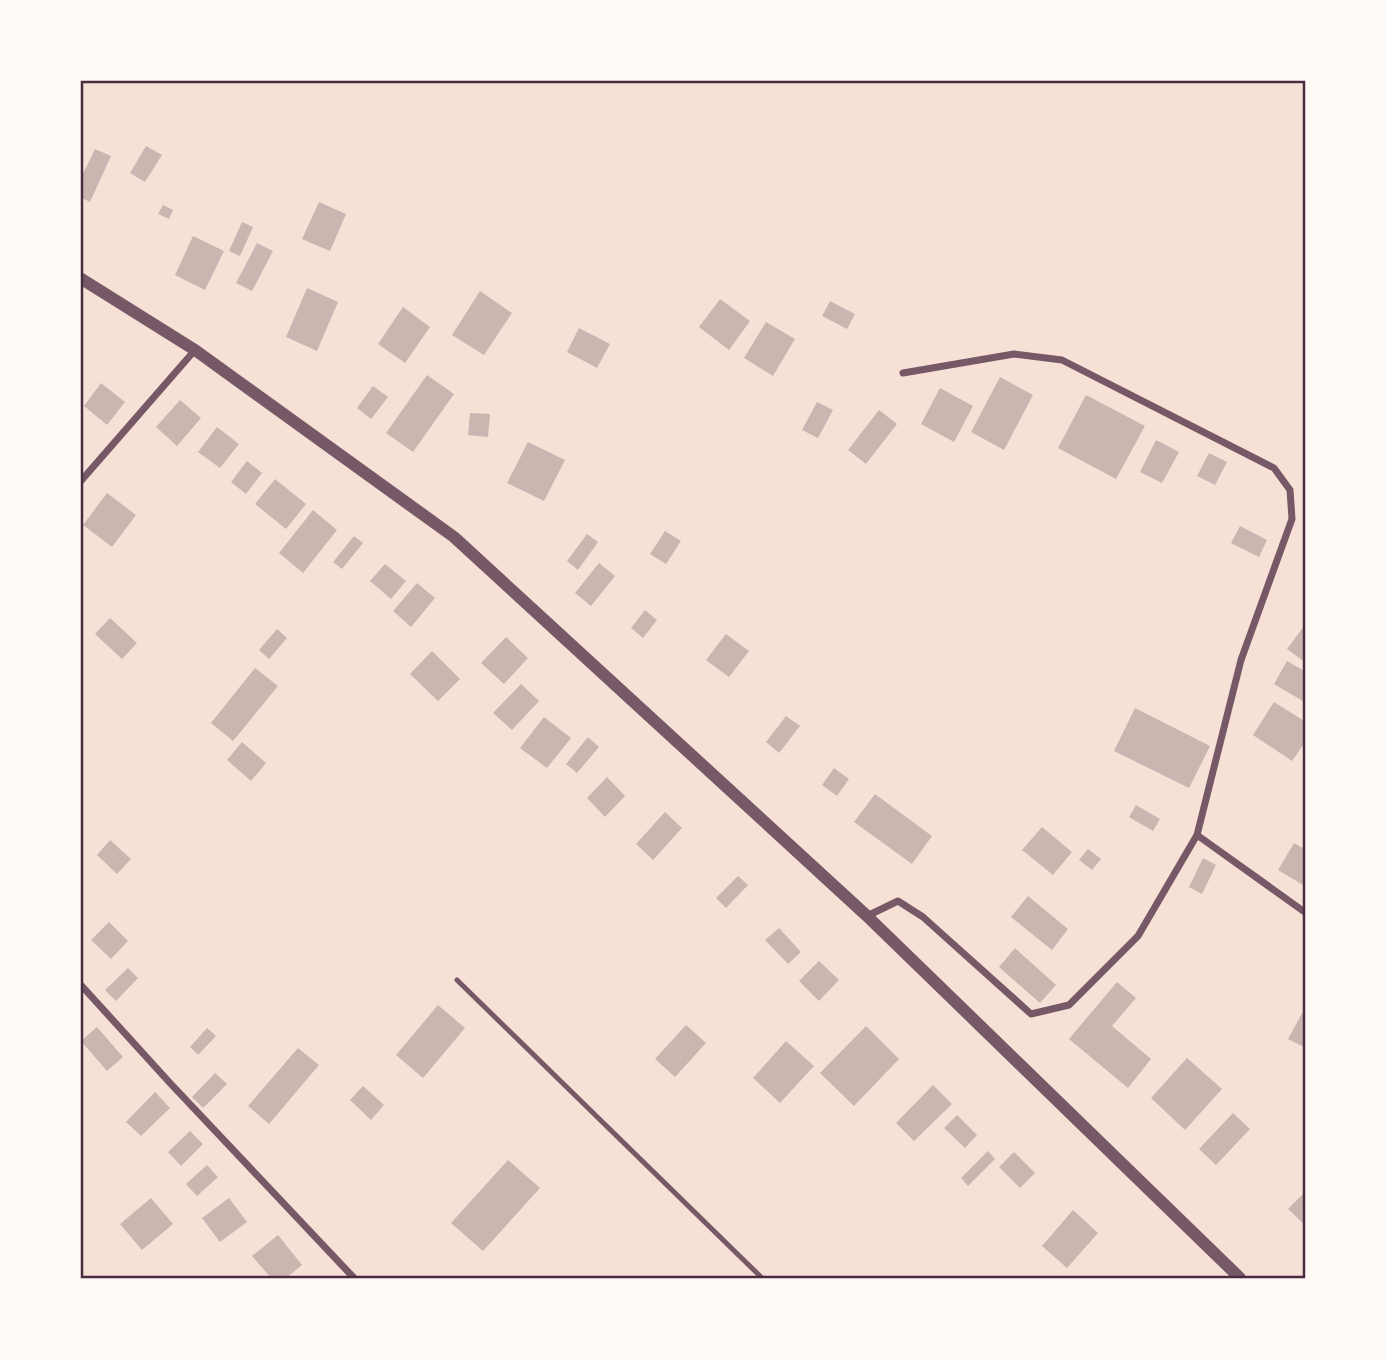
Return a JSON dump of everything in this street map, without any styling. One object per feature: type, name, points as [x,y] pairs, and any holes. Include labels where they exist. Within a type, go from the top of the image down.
[{"type":"street","points":[[80,278],[195,350],[454,537],[867,916],[1240,1279]]},
{"type":"street","points":[[80,482],[195,350]]},
{"type":"street","points":[[867,916],[898,901],[923,917],[1031,1014],[1069,1005],[1138,936],[1198,835],[1241,660],[1293,519],[1290,490],[1274,468],[1062,360],[1014,354],[903,373]]},
{"type":"street","points":[[1198,835],[1306,913]]},
{"type":"street","points":[[80,984],[354,1279]]},
{"type":"lane","points":[[457,980],[762,1279]]},
{"type":"building","points":[[146,146],[162,155],[145,182],[130,173]]},
{"type":"building","points":[[95,149],[111,156],[90,202],[80,197],[80,180]]},
{"type":"building","points":[[319,202],[346,214],[330,251],[302,239]]},
{"type":"building","points":[[163,205],[173,210],[169,219],[158,214]]},
{"type":"building","points":[[242,222],[253,227],[240,256],[229,251]]},
{"type":"building","points":[[193,236],[224,251],[205,290],[175,275]]},
{"type":"building","points":[[257,243],[273,251],[252,291],[236,283]]},
{"type":"building","points":[[307,288],[338,302],[317,351],[286,337]]},
{"type":"building","points":[[480,291],[512,313],[484,355],[452,335]]},
{"type":"building","points":[[720,299],[750,321],[729,350],[699,327]]},
{"type":"building","points":[[830,301],[855,314],[847,329],[822,316]]},
{"type":"building","points":[[403,307],[430,327],[405,363],[378,344]]},
{"type":"building","points":[[766,322],[795,339],[773,376],[744,358]]},
{"type":"building","points":[[579,328],[610,344],[597,368],[567,352]]},
{"type":"building","points":[[427,375],[454,394],[413,452],[386,433]]},
{"type":"building","points":[[1000,377],[1033,395],[1004,450],[971,432]]},
{"type":"building","points":[[101,383],[125,402],[107,425],[84,406]]},
{"type":"building","points":[[373,386],[388,397],[371,419],[357,408]]},
{"type":"building","points":[[940,388],[973,406],[954,442],[921,424]]},
{"type":"building","points":[[1086,395],[1145,426],[1116,479],[1058,448]]},
{"type":"building","points":[[180,400],[201,418],[177,446],[156,427]]},
{"type":"building","points":[[817,402],[833,410],[818,438],[802,430]]},
{"type":"building","points":[[879,410],[897,424],[866,464],[848,450]]},
{"type":"building","points":[[470,413],[490,414],[488,437],[468,435]]},
{"type":"building","points":[[217,427],[239,444],[220,468],[198,452]]},
{"type":"building","points":[[1156,440],[1179,452],[1162,483],[1140,472]]},
{"type":"building","points":[[528,442],[565,460],[544,501],[507,483]]},
{"type":"building","points":[[1209,453],[1227,462],[1215,485],[1197,476]]},
{"type":"building","points":[[247,461],[262,473],[246,494],[231,482]]},
{"type":"building","points":[[275,479],[306,504],[286,529],[255,504]]},
{"type":"building","points":[[107,493],[136,515],[112,547],[83,525]]},
{"type":"building","points":[[313,510],[337,530],[303,573],[279,553]]},
{"type":"building","points":[[1240,526],[1267,540],[1259,557],[1231,543]]},
{"type":"building","points":[[665,531],[681,541],[666,564],[650,554]]},
{"type":"building","points":[[587,534],[598,542],[578,570],[567,561]]},
{"type":"building","points":[[354,536],[363,543],[342,569],[333,562]]},
{"type":"building","points":[[599,563],[615,576],[591,606],[575,593]]},
{"type":"building","points":[[385,564],[406,581],[391,599],[370,581]]},
{"type":"building","points":[[417,583],[435,598],[411,627],[393,611]]},
{"type":"building","points":[[645,610],[657,620],[643,638],[631,628]]},
{"type":"building","points":[[110,618],[137,643],[122,659],[95,634]]},
{"type":"building","points":[[1304,626],[1306,627],[1306,663],[1287,649]]},
{"type":"building","points":[[277,629],[287,638],[269,659],[259,650]]},
{"type":"building","points":[[726,634],[749,651],[729,677],[706,660]]},
{"type":"building","points":[[506,637],[528,658],[504,684],[481,663]]},
{"type":"building","points":[[432,651],[460,679],[438,701],[410,674]]},
{"type":"building","points":[[1287,661],[1306,672],[1306,703],[1274,684]]},
{"type":"building","points":[[255,668],[278,686],[233,741],[211,723]]},
{"type":"building","points":[[521,684],[539,701],[512,730],[493,713]]},
{"type":"building","points":[[1274,702],[1306,722],[1306,741],[1292,761],[1253,735]]},
{"type":"building","points":[[1135,708],[1210,746],[1189,788],[1114,751]]},
{"type":"building","points":[[786,716],[800,726],[779,753],[766,742]]},
{"type":"building","points":[[544,717],[571,738],[547,768],[520,748]]},
{"type":"building","points":[[588,737],[599,747],[577,773],[566,764]]},
{"type":"building","points":[[242,742],[266,763],[251,781],[227,760]]},
{"type":"building","points":[[834,768],[849,779],[837,796],[822,785]]},
{"type":"building","points":[[607,777],[625,796],[605,817],[587,798]]},
{"type":"building","points":[[875,794],[932,836],[912,864],[854,822]]},
{"type":"building","points":[[1136,805],[1160,819],[1153,831],[1129,817]]},
{"type":"building","points":[[665,812],[682,828],[653,860],[636,844]]},
{"type":"building","points":[[1042,827],[1072,852],[1053,875],[1022,850]]},
{"type":"building","points":[[110,840],[131,859],[117,874],[97,855]]},
{"type":"building","points":[[1294,843],[1306,850],[1306,881],[1303,885],[1278,870]]},
{"type":"building","points":[[1088,849],[1101,859],[1092,870],[1079,860]]},
{"type":"building","points":[[1203,858],[1216,865],[1202,894],[1189,887]]},
{"type":"building","points":[[738,876],[748,885],[726,908],[716,898]]},
{"type":"building","points":[[1028,896],[1068,929],[1052,950],[1011,917]]},
{"type":"building","points":[[109,922],[128,941],[111,959],[91,940]]},
{"type":"building","points":[[779,928],[801,952],[788,964],[765,940]]},
{"type":"building","points":[[1015,948],[1056,985],[1040,1003],[999,967]]},
{"type":"building","points":[[819,961],[839,980],[819,1001],[799,981]]},
{"type":"building","points":[[128,968],[138,978],[116,1001],[105,990]]},
{"type":"building","points":[[1117,982],[1136,998],[1112,1026],[1151,1059],[1128,1088],[1069,1039]]},
{"type":"building","points":[[438,1005],[465,1028],[423,1078],[396,1055]]},
{"type":"building","points":[[1306,1006],[1306,1048],[1288,1039]]},
{"type":"building","points":[[686,1025],[706,1043],[675,1077],[655,1059]]},
{"type":"building","points":[[866,1026],[899,1059],[854,1106],[820,1073]]},
{"type":"building","points":[[97,1027],[123,1057],[107,1071],[81,1041]]},
{"type":"building","points":[[207,1028],[216,1036],[198,1055],[190,1047]]},
{"type":"building","points":[[786,1041],[814,1066],[780,1103],[753,1078]]},
{"type":"building","points":[[298,1048],[319,1065],[269,1124],[248,1106]]},
{"type":"building","points":[[1187,1058],[1222,1089],[1185,1130],[1151,1098]]},
{"type":"building","points":[[215,1073],[227,1084],[203,1108],[192,1097]]},
{"type":"building","points":[[933,1085],[952,1104],[914,1141],[896,1123]]},
{"type":"building","points":[[363,1086],[384,1105],[371,1120],[350,1100]]},
{"type":"building","points":[[155,1092],[170,1108],[141,1136],[126,1122]]},
{"type":"building","points":[[1233,1113],[1250,1129],[1216,1165],[1199,1149]]},
{"type":"building","points":[[957,1115],[977,1135],[965,1148],[944,1128]]},
{"type":"building","points":[[190,1131],[203,1144],[181,1166],[168,1152]]},
{"type":"building","points":[[988,1151],[995,1159],[968,1186],[961,1178]]},
{"type":"building","points":[[1014,1152],[1035,1173],[1020,1188],[999,1167]]},
{"type":"building","points":[[508,1160],[540,1188],[483,1251],[451,1223]]},
{"type":"building","points":[[207,1165],[218,1177],[197,1196],[186,1184]]},
{"type":"building","points":[[1306,1191],[1306,1226],[1288,1209]]},
{"type":"building","points":[[151,1198],[173,1224],[142,1250],[120,1224]]},
{"type":"building","points":[[229,1198],[247,1222],[220,1242],[202,1218]]},
{"type":"building","points":[[1073,1210],[1098,1233],[1067,1268],[1042,1246]]},
{"type":"building","points":[[278,1235],[302,1265],[286,1278],[271,1278],[252,1256]]}]
